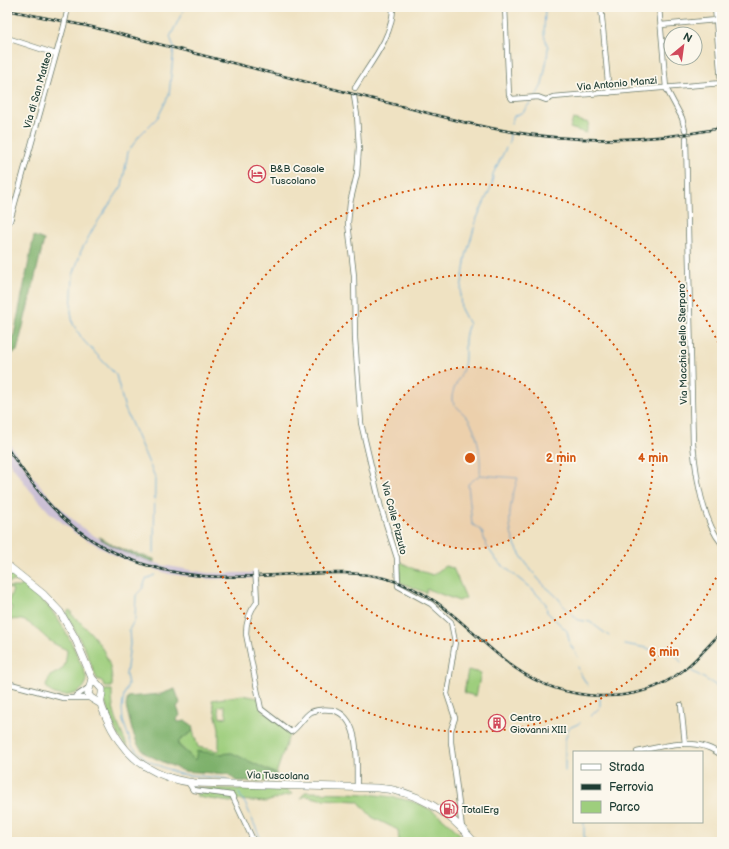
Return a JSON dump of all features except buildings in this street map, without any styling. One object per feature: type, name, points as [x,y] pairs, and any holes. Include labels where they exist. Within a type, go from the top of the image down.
[{"type":"main road","points":[[7,565],[48,598],[62,616],[77,642],[92,678],[102,690],[101,704]]},
{"type":"main road","points":[[92,678],[88,694],[101,704]]},
{"type":"main road","points":[[89,688],[93,684],[99,685]]},
{"type":"main road","points":[[92,698],[101,696]]},
{"type":"main road","name":"Via Tuscolana","points":[[101,704],[116,738],[133,758],[158,774],[188,782],[387,789],[412,795],[438,808],[462,828],[474,842]]},
{"type":"street","name":"Via di San Matteo","points":[[7,222],[10,221],[69,7]]},
{"type":"street","points":[[355,88],[383,43],[392,18],[393,7]]},
{"type":"street","name":"Via Antonio Manzi","points":[[505,7],[509,95],[510,98],[514,100],[535,97],[546,100],[553,97],[722,83]]},
{"type":"street","points":[[601,7],[609,93]]},
{"type":"street","points":[[659,7],[666,88],[682,118],[685,130]]},
{"type":"street","points":[[715,7],[722,83]]},
{"type":"street","points":[[660,25],[716,20]]},
{"type":"street","points":[[7,38],[56,54]]},
{"type":"street","name":"Via Colle Pizzuto","points":[[354,96],[358,115],[359,147],[357,174],[350,203],[348,223],[354,276],[355,338],[362,429],[381,508],[397,558],[397,584],[401,589],[431,604],[448,617],[451,622],[454,636],[447,694],[455,715],[450,739],[462,828]]},
{"type":"street","name":"Via Macchia dello Sterparo","points":[[686,138],[694,452],[698,488],[715,533],[722,544]]},
{"type":"street","points":[[255,572],[257,602],[251,609],[246,623],[246,634],[261,709],[292,732],[314,711],[327,709],[344,716],[351,723],[354,732],[357,787]]},
{"type":"street","points":[[7,683],[65,698],[92,698]]},
{"type":"street","points":[[74,698],[89,688]]},
{"type":"street","points":[[681,705],[685,744]]},
{"type":"street","points":[[641,751],[663,746],[685,744],[707,746],[722,756]]},
{"type":"street","points":[[188,782],[193,790],[232,795],[254,842]]},
{"type":"shaded area","points":[[7,440],[28,471],[51,498],[89,533],[122,551],[162,565],[207,573],[255,573],[255,578],[210,579],[169,574],[116,556],[75,533],[49,512],[29,489],[7,459]]},
{"type":"green space","points":[[573,119],[589,123],[586,133],[570,128]]},
{"type":"green space","points":[[34,236],[44,240],[17,351],[9,355],[7,353],[8,345],[10,339],[14,335]]},
{"type":"green space","points":[[99,537],[121,549],[154,559],[154,562],[122,551]]},
{"type":"green space","points":[[399,561],[414,569],[433,575],[445,566],[453,568],[466,598],[459,601],[427,589],[426,593],[400,582]]},
{"type":"green space","points":[[7,569],[20,579],[20,580],[7,583]]},
{"type":"green space","points":[[25,584],[43,600],[64,629],[86,677],[84,687],[73,694],[67,695],[54,694],[49,691],[46,686],[50,676],[59,672],[65,664],[67,650],[47,639],[27,622],[22,620],[8,621],[12,607],[7,605],[7,600],[9,600],[13,590],[7,587],[19,587]]},
{"type":"green space","points":[[69,610],[72,612],[71,614],[87,628],[100,645],[112,675],[112,687],[105,687],[102,681],[97,679],[86,651],[66,614]]},
{"type":"green space","points":[[468,670],[481,673],[476,696],[464,693]]},
{"type":"green space","points":[[175,689],[180,703],[177,707],[180,715],[177,719],[178,722],[186,721],[192,725],[193,731],[179,741],[178,745],[195,760],[197,751],[220,754],[232,753],[276,774],[275,782],[236,781],[228,774],[183,771],[146,754],[138,745],[132,730],[126,706],[128,697],[161,694]]},
{"type":"green space","points":[[105,690],[112,690],[114,712],[128,747],[120,738],[113,723],[102,695]]},
{"type":"green space","points":[[242,695],[258,698],[261,709],[291,732],[276,774],[232,753],[211,754],[195,760],[178,744],[179,741],[193,731],[198,747],[219,751],[219,728],[212,700]],"holes":[[[224,705],[227,717],[220,718],[218,707]]]},
{"type":"green space","points":[[196,788],[287,790],[292,794],[266,802],[238,800],[230,802],[197,797]]},
{"type":"green space","points":[[305,792],[388,796],[414,802],[429,809],[443,819],[467,842],[399,842],[398,830],[372,817],[358,801],[320,799],[306,796],[301,798]]},
{"type":"waterway","points":[[154,553],[155,477],[125,409],[116,375],[83,340],[73,324],[71,312],[73,276],[81,251],[94,227],[122,186],[128,152],[139,136],[158,117],[169,95],[174,47],[170,37],[185,7]]},
{"type":"waterway","points":[[536,96],[542,85],[547,59],[548,47],[544,35],[545,7]]},
{"type":"waterway","points":[[511,124],[514,116],[523,112],[533,99]]},
{"type":"waterway","points":[[509,144],[510,133]]},
{"type":"waterway","points":[[506,148],[493,174],[492,185],[477,218],[466,256],[460,296],[461,309],[469,324],[465,337],[465,358],[463,369],[454,389],[452,401],[469,420],[479,447],[480,475],[468,484],[472,524],[482,531],[486,545],[497,561],[534,591],[546,604],[547,612],[567,631],[570,644],[578,657]]},
{"type":"waterway","points":[[480,475],[518,478],[510,509],[511,534],[515,545],[529,568],[562,603]]},
{"type":"waterway","points":[[155,575],[146,579],[143,588],[136,595],[135,619],[129,630],[130,644],[126,675],[128,684],[124,695],[122,708],[123,721],[132,746],[148,761],[179,774],[228,779]]},
{"type":"waterway","points":[[563,605],[578,620],[590,622],[609,636]]},
{"type":"waterway","points":[[624,644],[647,648],[656,652]]},
{"type":"waterway","points":[[662,653],[675,654],[681,662]]},
{"type":"waterway","points":[[578,667],[588,686]]},
{"type":"waterway","points":[[690,670],[722,689]]},
{"type":"waterway","points":[[591,716],[600,707],[600,698]]},
{"type":"waterway","points":[[565,771],[565,740],[569,728],[580,723]]},
{"type":"waterway","points":[[238,792],[246,805],[262,842]]},
{"type":"waterway","points":[[584,823],[584,836],[587,842]]},
{"type":"railway","points":[[7,10],[92,27],[495,129],[560,138],[624,139],[657,137],[722,128]]},
{"type":"railway","points":[[7,448],[39,492],[61,516],[92,540],[127,558],[164,570],[203,576],[230,577],[347,573],[388,579],[408,586],[426,595],[456,618],[515,668],[554,688],[598,696],[620,695],[642,691],[662,684],[681,672],[703,652],[722,631]]},
{"type":"place","name":"B&B Casale Tuscolano","points":[[257,174]]},
{"type":"place","name":"Centro Giovanni XIII","points":[[497,723]]},
{"type":"place","name":"TotalErg","points":[[449,809]]}]
